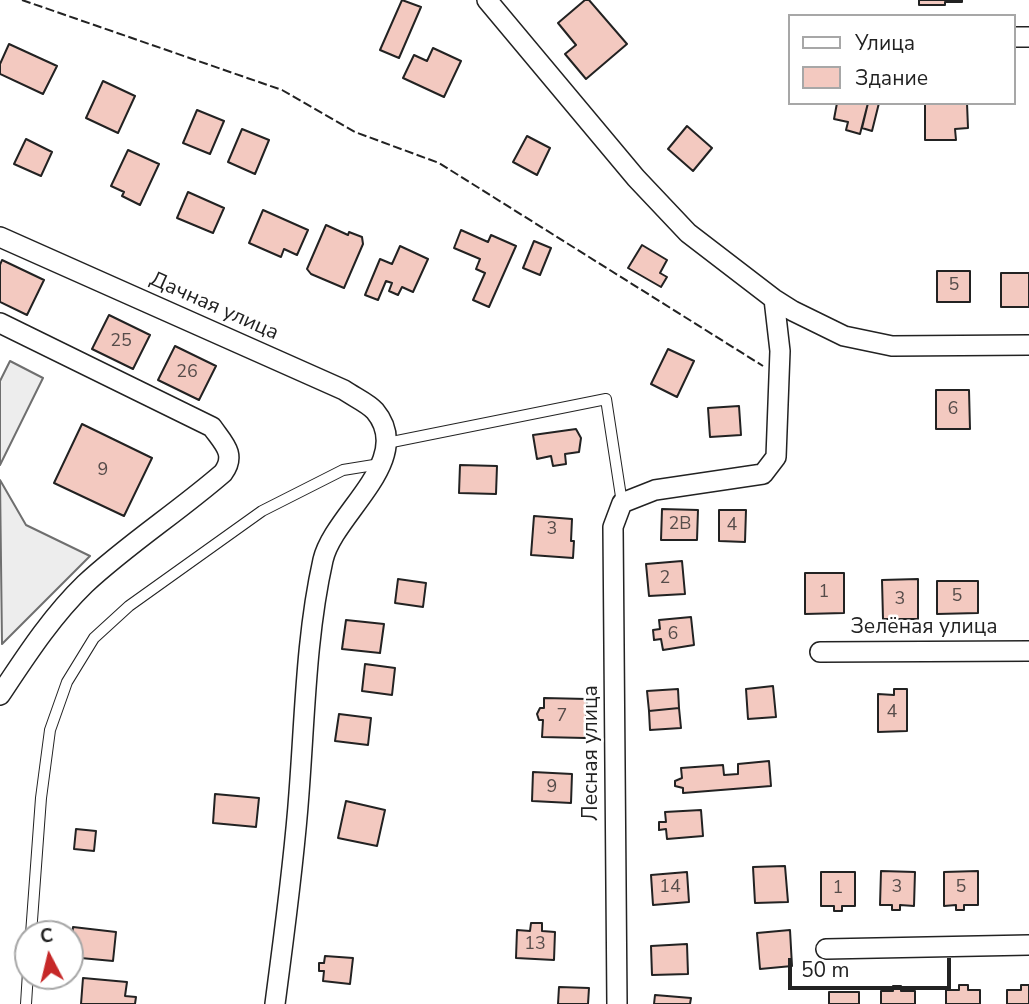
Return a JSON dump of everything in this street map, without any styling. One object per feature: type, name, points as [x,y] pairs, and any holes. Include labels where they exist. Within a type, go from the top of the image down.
[{"type":"street","points":[[487,0],[636,178],[688,233],[793,312],[844,336],[892,346],[1029,345]]},
{"type":"street","name":"Дачная улица","points":[[0,237],[344,390],[374,410],[384,426],[387,443]]},
{"type":"street","points":[[622,503],[656,490],[763,474],[776,457],[780,351],[774,299]]},
{"type":"street","points":[[0,323],[212,426],[228,446],[230,456],[223,473],[99,571],[70,600],[51,621],[0,695]]},
{"type":"street","points":[[275,1004],[295,846],[312,617],[324,557],[335,533],[383,463],[387,443]]},
{"type":"street","name":"Лесная улица","points":[[617,1004],[613,527],[622,503]]},
{"type":"street","name":"Зелёная улица","points":[[820,652],[1029,650]]},
{"type":"street","points":[[826,949],[1029,945]]},
{"type":"lane","points":[[387,443],[606,399],[622,503]]},
{"type":"lane","points":[[32,920],[41,798],[50,730],[67,682],[94,638],[129,606],[262,511],[343,470],[383,463]]},
{"type":"shaded area","points":[[10,361],[43,378],[0,465],[0,381]]},
{"type":"shaded area","points":[[0,480],[26,525],[90,556],[2,644]]},
{"type":"building","points":[[402,0],[421,7],[399,58],[380,50]]},
{"type":"building","points":[[585,0],[589,0],[627,44],[586,79],[565,54],[576,45],[558,23]]},
{"type":"building","points":[[919,0],[962,0],[962,2],[919,5]]},
{"type":"building","points":[[9,44],[57,66],[43,94],[0,74],[0,64]]},
{"type":"building","points":[[433,48],[461,61],[444,97],[403,78],[414,55],[427,61]]},
{"type":"building","points":[[103,81],[135,96],[118,133],[86,118]]},
{"type":"building","points":[[837,105],[867,105],[860,134],[846,130],[848,122],[834,119]]},
{"type":"building","points":[[868,105],[878,105],[872,131],[862,128]]},
{"type":"building","points":[[925,105],[967,105],[968,128],[955,129],[956,140],[925,140]]},
{"type":"building","points":[[197,110],[224,121],[210,154],[183,143]]},
{"type":"building","points":[[687,126],[712,148],[693,171],[668,149]]},
{"type":"building","points":[[242,129],[269,140],[255,174],[228,162]]},
{"type":"building","points":[[527,136],[550,148],[537,175],[513,162]]},
{"type":"building","points":[[26,139],[52,152],[41,176],[14,164]]},
{"type":"building","points":[[128,150],[159,164],[140,205],[122,196],[124,192],[111,186]]},
{"type":"building","points":[[188,192],[224,208],[213,233],[177,218]]},
{"type":"building","points":[[263,210],[308,230],[297,255],[284,249],[281,257],[249,243]]},
{"type":"building","points":[[326,225],[348,235],[349,232],[362,237],[363,244],[344,288],[311,274],[307,269]]},
{"type":"building","points":[[461,230],[488,242],[491,235],[516,246],[489,307],[473,300],[485,273],[476,269],[480,259],[454,248]]},
{"type":"building","points":[[534,241],[551,248],[540,275],[523,268]]},
{"type":"building","points":[[642,245],[667,260],[660,273],[667,277],[661,287],[628,268]]},
{"type":"building","points":[[400,246],[428,259],[413,292],[402,287],[398,295],[389,291],[392,283],[386,281],[378,300],[365,295],[380,259],[392,264]]},
{"type":"building","points":[[2,260],[44,280],[27,315],[0,302]]},
{"type":"building","points":[[937,271],[970,271],[970,302],[937,302]]},
{"type":"building","points":[[1001,273],[1029,273],[1029,307],[1001,307]]},
{"type":"building","points":[[109,315],[150,335],[133,369],[92,349]]},
{"type":"building","points":[[175,346],[216,366],[199,400],[158,380]]},
{"type":"building","points":[[668,349],[694,361],[677,397],[651,384]]},
{"type":"building","points":[[936,390],[969,390],[970,429],[936,429]]},
{"type":"building","points":[[739,406],[741,435],[710,437],[708,408]]},
{"type":"building","points":[[82,424],[152,458],[124,516],[54,483]]},
{"type":"building","points":[[576,429],[581,438],[579,452],[565,454],[566,464],[553,466],[551,456],[537,459],[533,435]]},
{"type":"building","points":[[460,465],[497,466],[496,494],[459,493]]},
{"type":"building","points":[[662,509],[698,510],[697,540],[661,540]]},
{"type":"building","points":[[719,510],[746,510],[745,542],[719,541]]},
{"type":"building","points":[[534,516],[572,519],[573,558],[531,555]]},
{"type":"building","points":[[682,561],[685,594],[649,596],[646,564]]},
{"type":"building","points":[[805,573],[844,573],[844,613],[805,614]]},
{"type":"building","points":[[398,579],[426,583],[423,607],[395,603]]},
{"type":"building","points":[[918,579],[918,619],[883,619],[882,580]]},
{"type":"building","points":[[937,581],[978,581],[978,613],[937,614]]},
{"type":"building","points":[[691,617],[694,645],[663,650],[661,639],[654,640],[653,630],[660,629],[659,620]]},
{"type":"building","points":[[346,620],[384,624],[380,653],[342,649]]},
{"type":"building","points":[[365,664],[395,668],[392,695],[362,691]]},
{"type":"building","points":[[773,686],[776,717],[748,719],[746,689]]},
{"type":"building","points":[[678,689],[679,708],[649,711],[647,691]]},
{"type":"building","points":[[894,689],[907,689],[907,731],[878,732],[878,694],[894,695]]},
{"type":"building","points":[[544,698],[587,699],[585,738],[542,737],[543,720],[539,720],[537,714],[540,708],[544,708]]},
{"type":"building","points":[[679,708],[681,728],[650,730],[649,711]]},
{"type":"building","points":[[339,714],[371,718],[368,745],[335,741]]},
{"type":"building","points":[[769,761],[771,786],[683,793],[683,788],[675,786],[675,781],[682,778],[681,768],[723,765],[724,775],[738,774],[738,764]]},
{"type":"building","points":[[533,772],[572,774],[571,803],[532,801]]},
{"type":"building","points":[[215,794],[259,798],[256,827],[213,823]]},
{"type":"building","points":[[346,801],[385,810],[377,846],[338,838]]},
{"type":"building","points":[[701,810],[703,836],[667,839],[666,829],[659,830],[659,822],[666,822],[665,812]]},
{"type":"building","points":[[76,829],[96,831],[94,851],[74,849]]},
{"type":"building","points":[[785,866],[788,902],[755,903],[753,867]]},
{"type":"building","points":[[881,871],[915,872],[914,906],[900,905],[900,910],[892,910],[892,905],[880,905]]},
{"type":"building","points":[[978,871],[978,905],[964,905],[964,910],[956,910],[956,905],[944,906],[944,872]]},
{"type":"building","points":[[687,872],[689,902],[653,905],[651,875]]},
{"type":"building","points":[[821,872],[855,872],[855,906],[842,906],[842,911],[834,911],[834,906],[821,906]]},
{"type":"building","points":[[531,923],[542,923],[542,931],[555,932],[554,960],[516,958],[517,930],[530,931]]},
{"type":"building","points":[[84,928],[116,932],[113,961],[84,958]]},
{"type":"building","points":[[790,930],[792,966],[760,969],[757,933]]},
{"type":"building","points":[[687,944],[688,974],[652,975],[651,946]]},
{"type":"building","points":[[325,956],[353,958],[350,984],[323,981],[324,971],[319,971],[319,963],[324,963]]},
{"type":"building","points":[[84,978],[127,982],[125,996],[136,997],[135,1004],[81,1004]]},
{"type":"building","points":[[959,985],[968,985],[968,990],[980,990],[980,1004],[946,1004],[946,990],[959,990]]},
{"type":"building","points":[[1021,985],[1029,985],[1029,1004],[1007,1004],[1007,990],[1021,990]]},
{"type":"building","points":[[893,986],[901,986],[901,991],[915,991],[915,1004],[881,1004],[881,991],[893,991]]},
{"type":"building","points":[[559,987],[589,988],[588,1004],[558,1004]]},
{"type":"building","points":[[829,992],[859,992],[859,1004],[829,1004]]},
{"type":"building","points":[[655,995],[691,998],[690,1004],[654,1004]]},
{"type":"fence","points":[[22,0],[282,90],[355,132],[439,163],[763,366]]}]
